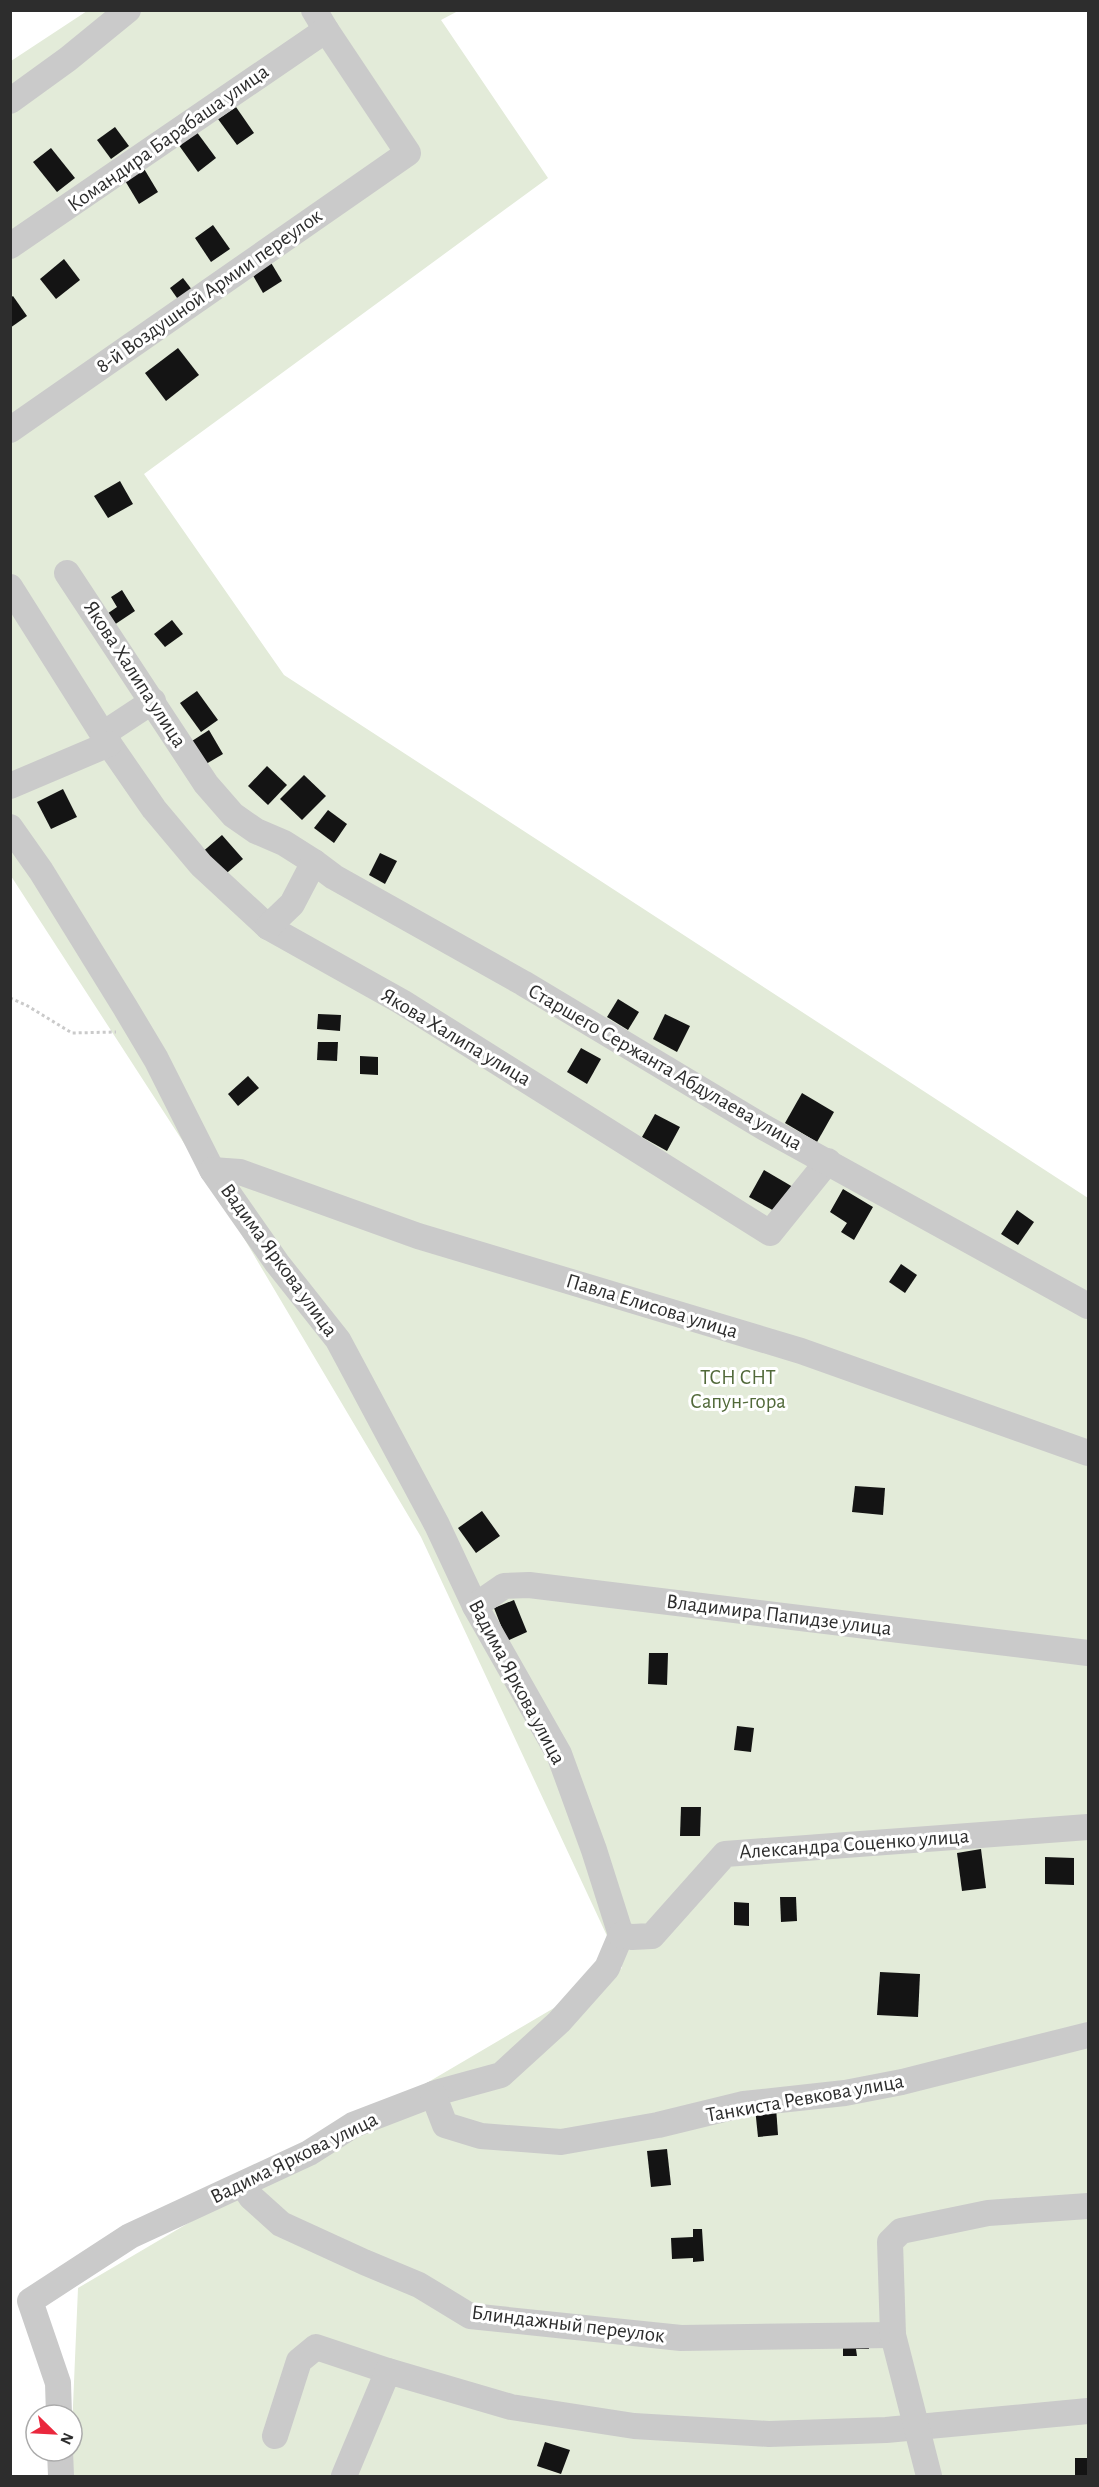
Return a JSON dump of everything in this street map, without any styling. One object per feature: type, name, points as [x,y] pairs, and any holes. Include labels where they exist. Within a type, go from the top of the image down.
[{"type":"lane","points":[[10,101],[68,59],[128,10]]},
{"type":"lane","name":"Командира Барабаша улица","points":[[10,246],[320,20],[408,153]]},
{"type":"lane","name":"8-й Воздушной Армии переулок","points":[[10,430],[408,153]]},
{"type":"lane","name":"Якова Халипа улица","points":[[67,573],[206,784],[233,815],[256,831],[284,843],[314,862]]},
{"type":"lane","name":"Якова Халипа улица","points":[[10,587],[106,739],[154,809],[201,865],[268,927],[402,1002],[770,1233],[828,1161]]},
{"type":"lane","points":[[10,786],[106,739],[153,701]]},
{"type":"lane","name":"Вадима Яркова улица","points":[[10,827],[41,871],[138,1029],[212,1170],[277,1263],[338,1340],[437,1525],[475,1606],[558,1754],[594,1850],[621,1935],[607,1968],[558,2022],[501,2075],[433,2094],[353,2125],[309,2153],[243,2186],[130,2236],[30,2301],[58,2383],[59,2403]]},
{"type":"lane","points":[[268,927],[292,904],[314,862]]},
{"type":"lane","name":"Старшего Сержанта Абдулаева улица","points":[[314,862],[334,877],[523,983],[765,1128],[1089,1306]]},
{"type":"lane","name":"Павла Елисова улица","points":[[212,1170],[240,1172],[418,1236],[801,1351],[1089,1453]]},
{"type":"lane","name":"Владимира Папидзе улица","points":[[475,1606],[504,1586],[529,1585],[1089,1653]]},
{"type":"lane","name":"Александра Соценко улица","points":[[621,1935],[652,1936],[725,1854],[1089,1827]]},
{"type":"lane","name":"Танкиста Ревкова улица","points":[[433,2094],[445,2125],[481,2136],[561,2142],[658,2125],[744,2104],[845,2093],[902,2082],[1089,2035]]},
{"type":"lane","name":"Блиндажный переулок","points":[[243,2186],[251,2197],[281,2224],[419,2285],[470,2316],[681,2338],[893,2335]]},
{"type":"lane","points":[[929,2476],[893,2335],[890,2242],[901,2231],[988,2212],[1089,2206]]},
{"type":"lane","points":[[275,2436],[299,2361],[316,2347],[511,2407],[634,2426],[769,2434],[916,2427],[1089,2410]]},
{"type":"lane","points":[[344,2476],[388,2371]]},
{"type":"path","points":[[10,998],[72,1033],[106,1034],[138,1029]]},
{"type":"green space","name":"ТСН СНТ Сапун-гора","points":[[87,11],[458,11],[441,20],[548,178],[144,474],[284,675],[1088,1198],[1088,2476],[70,2476],[71,2463],[84,2463],[84,2403],[73,2403],[78,2288],[622,1968],[421,1537],[226,1208],[11,876],[11,61]]},
{"type":"building","points":[[236,107],[254,133],[237,145],[218,119]]},
{"type":"building","points":[[115,127],[129,146],[111,159],[97,140]]},
{"type":"building","points":[[196,131],[216,158],[198,172],[178,144]]},
{"type":"building","points":[[51,148],[75,178],[57,192],[33,162]]},
{"type":"building","points":[[143,167],[158,192],[139,204],[124,179]]},
{"type":"building","points":[[213,225],[230,249],[211,262],[195,238]]},
{"type":"building","points":[[64,259],[80,280],[56,299],[40,279]]},
{"type":"building","points":[[270,261],[282,281],[263,293],[251,272]]},
{"type":"building","points":[[183,278],[196,295],[182,305],[170,288]]},
{"type":"building","points":[[13,296],[27,316],[10,328],[10,298]]},
{"type":"building","points":[[178,348],[199,375],[166,401],[145,373]]},
{"type":"building","points":[[120,481],[133,504],[108,518],[94,496]]},
{"type":"building","points":[[122,590],[135,611],[111,627],[104,616],[117,607],[111,597]]},
{"type":"building","points":[[172,620],[183,634],[165,647],[154,634]]},
{"type":"building","points":[[197,691],[218,720],[201,732],[180,703]]},
{"type":"building","points":[[209,730],[223,754],[206,764],[192,741]]},
{"type":"building","points":[[267,766],[287,785],[268,805],[248,786]]},
{"type":"building","points":[[304,775],[326,796],[302,820],[280,799]]},
{"type":"building","points":[[63,789],[77,817],[51,829],[37,802]]},
{"type":"building","points":[[328,810],[347,824],[334,843],[314,828]]},
{"type":"building","points":[[222,835],[243,859],[221,878],[200,854]]},
{"type":"building","points":[[380,853],[397,861],[385,884],[369,875]]},
{"type":"building","points":[[618,999],[639,1012],[628,1030],[607,1017]]},
{"type":"building","points":[[318,1014],[341,1015],[340,1031],[317,1029]]},
{"type":"building","points":[[665,1014],[690,1026],[677,1052],[653,1039]]},
{"type":"building","points":[[318,1042],[338,1042],[337,1061],[317,1060]]},
{"type":"building","points":[[581,1048],[601,1059],[587,1084],[567,1072]]},
{"type":"building","points":[[360,1056],[378,1057],[378,1075],[360,1074]]},
{"type":"building","points":[[248,1076],[259,1088],[238,1106],[228,1094]]},
{"type":"building","points":[[802,1093],[834,1112],[817,1142],[785,1123]]},
{"type":"building","points":[[655,1114],[680,1127],[667,1151],[642,1137]]},
{"type":"building","points":[[764,1170],[793,1187],[778,1213],[749,1197]]},
{"type":"building","points":[[843,1189],[873,1207],[854,1240],[841,1232],[847,1223],[830,1212]]},
{"type":"building","points":[[1017,1210],[1034,1222],[1018,1245],[1001,1234]]},
{"type":"building","points":[[901,1264],[917,1275],[905,1293],[889,1282]]},
{"type":"building","points":[[855,1486],[885,1488],[883,1515],[852,1512]]},
{"type":"building","points":[[482,1511],[500,1536],[476,1553],[458,1528]]},
{"type":"building","points":[[514,1600],[527,1632],[507,1641],[494,1608]]},
{"type":"building","points":[[649,1653],[668,1653],[667,1685],[648,1684]]},
{"type":"building","points":[[737,1726],[754,1728],[751,1752],[734,1750]]},
{"type":"building","points":[[681,1807],[701,1807],[700,1836],[680,1836]]},
{"type":"building","points":[[981,1849],[986,1888],[962,1891],[957,1853]]},
{"type":"building","points":[[1045,1857],[1074,1858],[1074,1885],[1045,1884]]},
{"type":"building","points":[[780,1897],[796,1897],[797,1921],[781,1922]]},
{"type":"building","points":[[734,1902],[749,1903],[749,1926],[734,1925]]},
{"type":"building","points":[[880,1972],[920,1974],[918,2017],[877,2015]]},
{"type":"building","points":[[776,2107],[778,2135],[758,2137],[755,2108]]},
{"type":"building","points":[[667,2149],[671,2185],[651,2187],[647,2151]]},
{"type":"building","points":[[693,2229],[702,2229],[704,2261],[693,2262],[693,2258],[672,2259],[671,2238],[693,2237]]},
{"type":"building","points":[[868,2338],[869,2349],[856,2349],[857,2356],[843,2356],[843,2339]]},
{"type":"building","points":[[545,2442],[570,2450],[561,2474],[537,2466]]},
{"type":"building","points":[[1075,2458],[1088,2458],[1088,2476],[1075,2476]]}]
